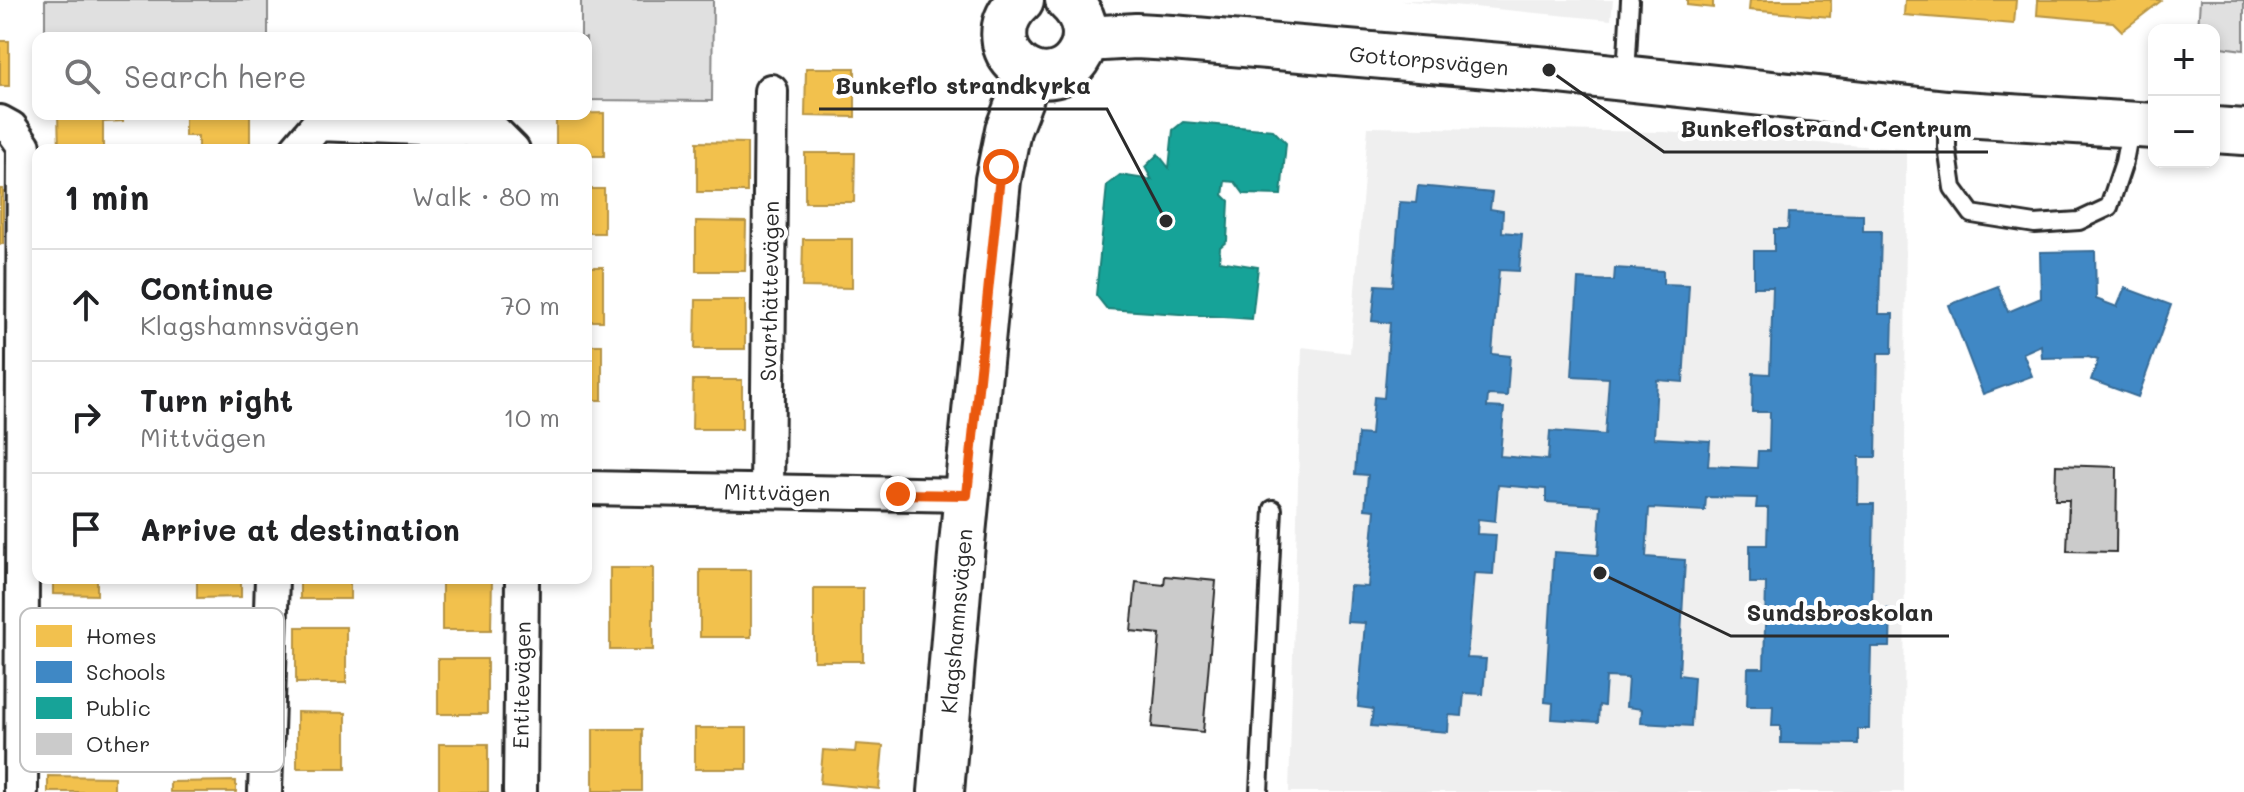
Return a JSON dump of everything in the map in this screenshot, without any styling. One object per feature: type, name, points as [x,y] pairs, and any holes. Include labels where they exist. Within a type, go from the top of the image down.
[{"type":"street","points":[[1021,0],[1009,14],[1003,31],[1006,48],[1015,63],[1030,73],[1048,76],[1066,70],[1080,57],[1086,39],[1085,23],[1079,9],[1068,0]]},
{"type":"street","name":"Gottorpsvägen","points":[[1086,39],[1136,36],[1626,78],[1947,113],[2142,126]]},
{"type":"street","name":"Klagshamnsvägen","points":[[941,792],[998,180],[1008,130],[1030,73]]},
{"type":"street","name":"Svarthättevägen","points":[[767,491],[771,91]]},
{"type":"street","points":[[0,122],[11,128],[24,146],[20,608]]},
{"type":"street","points":[[301,144],[318,124],[494,131],[507,144]]},
{"type":"street","points":[[2220,130],[2244,132]]},
{"type":"street","name":"Mittvägen","points":[[592,488],[967,495]]},
{"type":"street","points":[[271,608],[272,584]]},
{"type":"street","name":"Entitevägen","points":[[520,792],[522,584]]},
{"type":"street","points":[[21,772],[21,792]]},
{"type":"street","points":[[265,792],[266,772]]},
{"type":"lane","points":[[1626,78],[1630,0]]},
{"type":"lane","points":[[1947,113],[1947,147],[1953,188],[1972,214],[2035,224],[2079,221],[2109,207],[2124,162],[2142,126]]},
{"type":"lane","points":[[1259,792],[1273,509]]},
{"type":"shaded area","points":[[45,0],[268,0],[268,32],[45,32]]},
{"type":"shaded area","points":[[581,0],[713,0],[712,101],[592,100],[592,32],[581,32]]},
{"type":"shaded area","points":[[1399,0],[1613,0],[1611,20]]},
{"type":"shaded area","points":[[2200,0],[2244,0],[2244,50],[2220,47],[2220,24],[2198,24]]},
{"type":"shaded area","points":[[1368,127],[1664,132],[1906,149],[1904,792],[1289,792],[1302,347],[1350,353]]},
{"type":"building: Homes","points":[[1687,0],[1713,0],[1713,8],[1687,5]]},
{"type":"building: Homes","points":[[1750,0],[1831,0],[1830,17],[1749,10]]},
{"type":"building: Homes","points":[[1905,0],[2016,0],[2014,24],[1904,15]]},
{"type":"building: Homes","points":[[2038,0],[2161,1],[2122,31],[2113,22],[2037,15]]},
{"type":"building: Homes","points":[[0,41],[9,41],[9,86],[0,86]]},
{"type":"building: Homes","points":[[806,68],[855,68],[855,117],[805,116]]},
{"type":"building: Homes","points":[[592,113],[604,113],[604,156],[592,156],[592,144],[556,144],[556,120],[592,120]]},
{"type":"building: Homes","points":[[58,120],[123,120],[103,122],[103,144],[59,144]]},
{"type":"building: Homes","points":[[185,120],[250,120],[250,144],[198,144],[198,136],[185,136]]},
{"type":"building: Homes","points":[[697,142],[747,143],[747,192],[697,192]]},
{"type":"building: Homes","points":[[805,153],[855,153],[854,202],[805,202]]},
{"type":"building: Homes","points":[[0,189],[3,189],[3,244],[0,244]]},
{"type":"building: Homes","points":[[592,189],[604,189],[604,233],[592,233]]},
{"type":"building: Homes","points":[[696,221],[746,222],[745,271],[696,271]]},
{"type":"building: Homes","points":[[803,239],[852,239],[852,288],[802,287]]},
{"type":"building: Homes","points":[[592,267],[603,267],[603,321],[592,321]]},
{"type":"building: Homes","points":[[696,300],[745,300],[745,349],[695,349]]},
{"type":"building: Homes","points":[[592,345],[602,345],[602,400],[592,400]]},
{"type":"building: Homes","points":[[693,380],[742,380],[742,429],[692,429]]},
{"type":"building: Homes","points":[[610,568],[653,568],[653,650],[610,650]]},
{"type":"building: Homes","points":[[700,570],[751,570],[751,637],[700,637]]},
{"type":"building: Homes","points":[[53,584],[97,584],[97,595],[53,594]]},
{"type":"building: Homes","points":[[197,584],[241,584],[241,597],[197,598]]},
{"type":"building: Homes","points":[[300,584],[350,584],[350,599],[300,599]]},
{"type":"building: Homes","points":[[442,584],[492,584],[491,630],[442,630]]},
{"type":"building: Homes","points":[[814,588],[863,588],[863,661],[814,661]]},
{"type":"building: Homes","points":[[296,627],[346,627],[346,683],[296,683]]},
{"type":"building: Homes","points":[[438,659],[487,659],[487,714],[438,714]]},
{"type":"building: Homes","points":[[297,712],[346,713],[346,768],[297,768]]},
{"type":"building: Homes","points":[[695,728],[747,728],[747,769],[695,769]]},
{"type":"building: Homes","points":[[593,729],[642,729],[642,791],[593,791]]},
{"type":"building: Homes","points":[[439,744],[488,744],[488,792],[439,792]]},
{"type":"building: Homes","points":[[856,744],[883,746],[879,789],[820,783],[823,750],[855,752]]},
{"type":"building: Homes","points":[[48,776],[114,777],[114,792],[48,792]]},
{"type":"building: Homes","points":[[236,781],[236,792],[170,792],[170,782]]},
{"type":"building: Schools","points":[[1418,186],[1492,193],[1490,209],[1503,211],[1502,232],[1522,234],[1519,271],[1499,270],[1492,354],[1510,356],[1507,396],[1488,395],[1487,407],[1504,408],[1500,456],[1548,460],[1550,431],[1605,435],[1609,378],[1572,376],[1578,279],[1614,281],[1615,268],[1663,271],[1663,284],[1689,285],[1683,382],[1657,380],[1654,438],[1710,441],[1708,466],[1757,468],[1758,451],[1769,451],[1770,412],[1752,412],[1753,373],[1770,374],[1773,287],[1754,287],[1754,251],[1774,251],[1774,229],[1788,229],[1789,213],[1863,215],[1863,231],[1881,231],[1879,314],[1893,314],[1892,353],[1878,353],[1876,457],[1859,457],[1858,504],[1874,504],[1872,608],[1891,609],[1890,647],[1871,647],[1869,729],[1858,729],[1858,744],[1781,743],[1781,726],[1772,726],[1773,706],[1747,706],[1748,668],[1764,668],[1766,583],[1750,583],[1750,545],[1767,545],[1768,508],[1756,508],[1757,498],[1706,497],[1705,511],[1649,508],[1646,557],[1685,560],[1679,675],[1694,677],[1691,726],[1641,723],[1642,709],[1626,707],[1628,678],[1606,677],[1604,706],[1599,705],[1598,722],[1552,719],[1553,703],[1545,702],[1554,552],[1598,555],[1601,505],[1546,502],[1546,489],[1498,485],[1495,521],[1478,519],[1477,534],[1496,535],[1493,574],[1474,573],[1467,658],[1486,659],[1483,694],[1464,693],[1462,716],[1449,715],[1448,732],[1371,726],[1373,709],[1358,707],[1365,623],[1347,622],[1350,586],[1368,587],[1375,510],[1365,509],[1368,475],[1355,474],[1358,434],[1371,435],[1374,397],[1384,398],[1390,323],[1372,321],[1376,285],[1393,286],[1400,202],[1416,203]]},
{"type":"building: Schools","points":[[2095,251],[2096,299],[2117,307],[2125,288],[2171,305],[2138,397],[2091,380],[2098,360],[2088,357],[2042,358],[2041,345],[2023,353],[2032,376],[1983,394],[1949,305],[1998,286],[2008,312],[2041,298],[2040,252]]},
{"type":"building: Public","points":[[1183,122],[1273,130],[1286,143],[1281,195],[1244,194],[1235,182],[1225,181],[1223,195],[1229,201],[1227,241],[1220,247],[1219,261],[1258,267],[1252,319],[1107,309],[1096,295],[1107,185],[1120,175],[1152,180],[1145,167],[1158,154],[1169,168],[1173,130]]},
{"type":"building: Other","points":[[2056,465],[2117,467],[2116,552],[2067,551],[2069,500],[2055,500]]},
{"type":"building: Other","points":[[1165,576],[1216,581],[1203,732],[1152,727],[1160,634],[1131,631],[1136,582],[1164,585]]},
{"type":"place","name":"Bunkeflostrand Centrum","points":[[1549,70]]},
{"type":"place","name":"Bunkeflo strandkyrka","points":[[1166,221]]},
{"type":"place","name":"Sundsbroskolan","points":[[1600,573]]},
{"type":"route","points":[[898,494],[967,495],[1001,167]]}]
